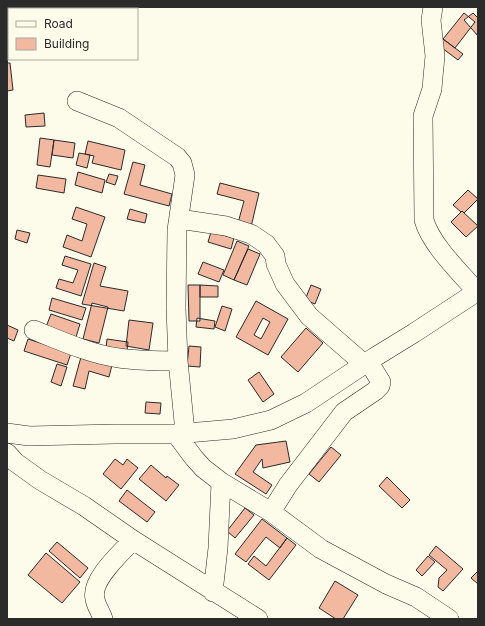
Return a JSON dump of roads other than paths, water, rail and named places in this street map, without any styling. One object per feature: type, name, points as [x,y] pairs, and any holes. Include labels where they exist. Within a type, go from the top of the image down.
[{"type":"street","points":[[7,433],[29,436],[181,433],[233,429],[271,420],[306,403],[366,362],[414,333],[478,291],[434,241],[427,230],[424,220],[423,116],[432,89],[435,56],[431,20],[433,7]]},
{"type":"street","points":[[77,101],[119,118],[177,157],[182,163],[184,175],[177,230],[176,308],[178,361],[181,433],[194,458],[203,468],[221,482],[271,512],[320,549],[386,584],[416,597],[449,619]]},
{"type":"street","points":[[179,219],[226,226],[251,234],[266,244],[275,256],[276,264],[285,284],[309,316],[366,362],[382,382],[375,391],[344,412],[288,485],[271,512]]},
{"type":"street","points":[[34,330],[75,347],[118,358],[142,361],[178,361]]},
{"type":"street","points":[[7,453],[15,462],[40,480],[84,506],[213,592],[258,619]]},
{"type":"street","points":[[213,592],[218,548],[221,482]]},
{"type":"street","points":[[103,619],[94,598],[96,586],[102,574],[133,540]]}]
